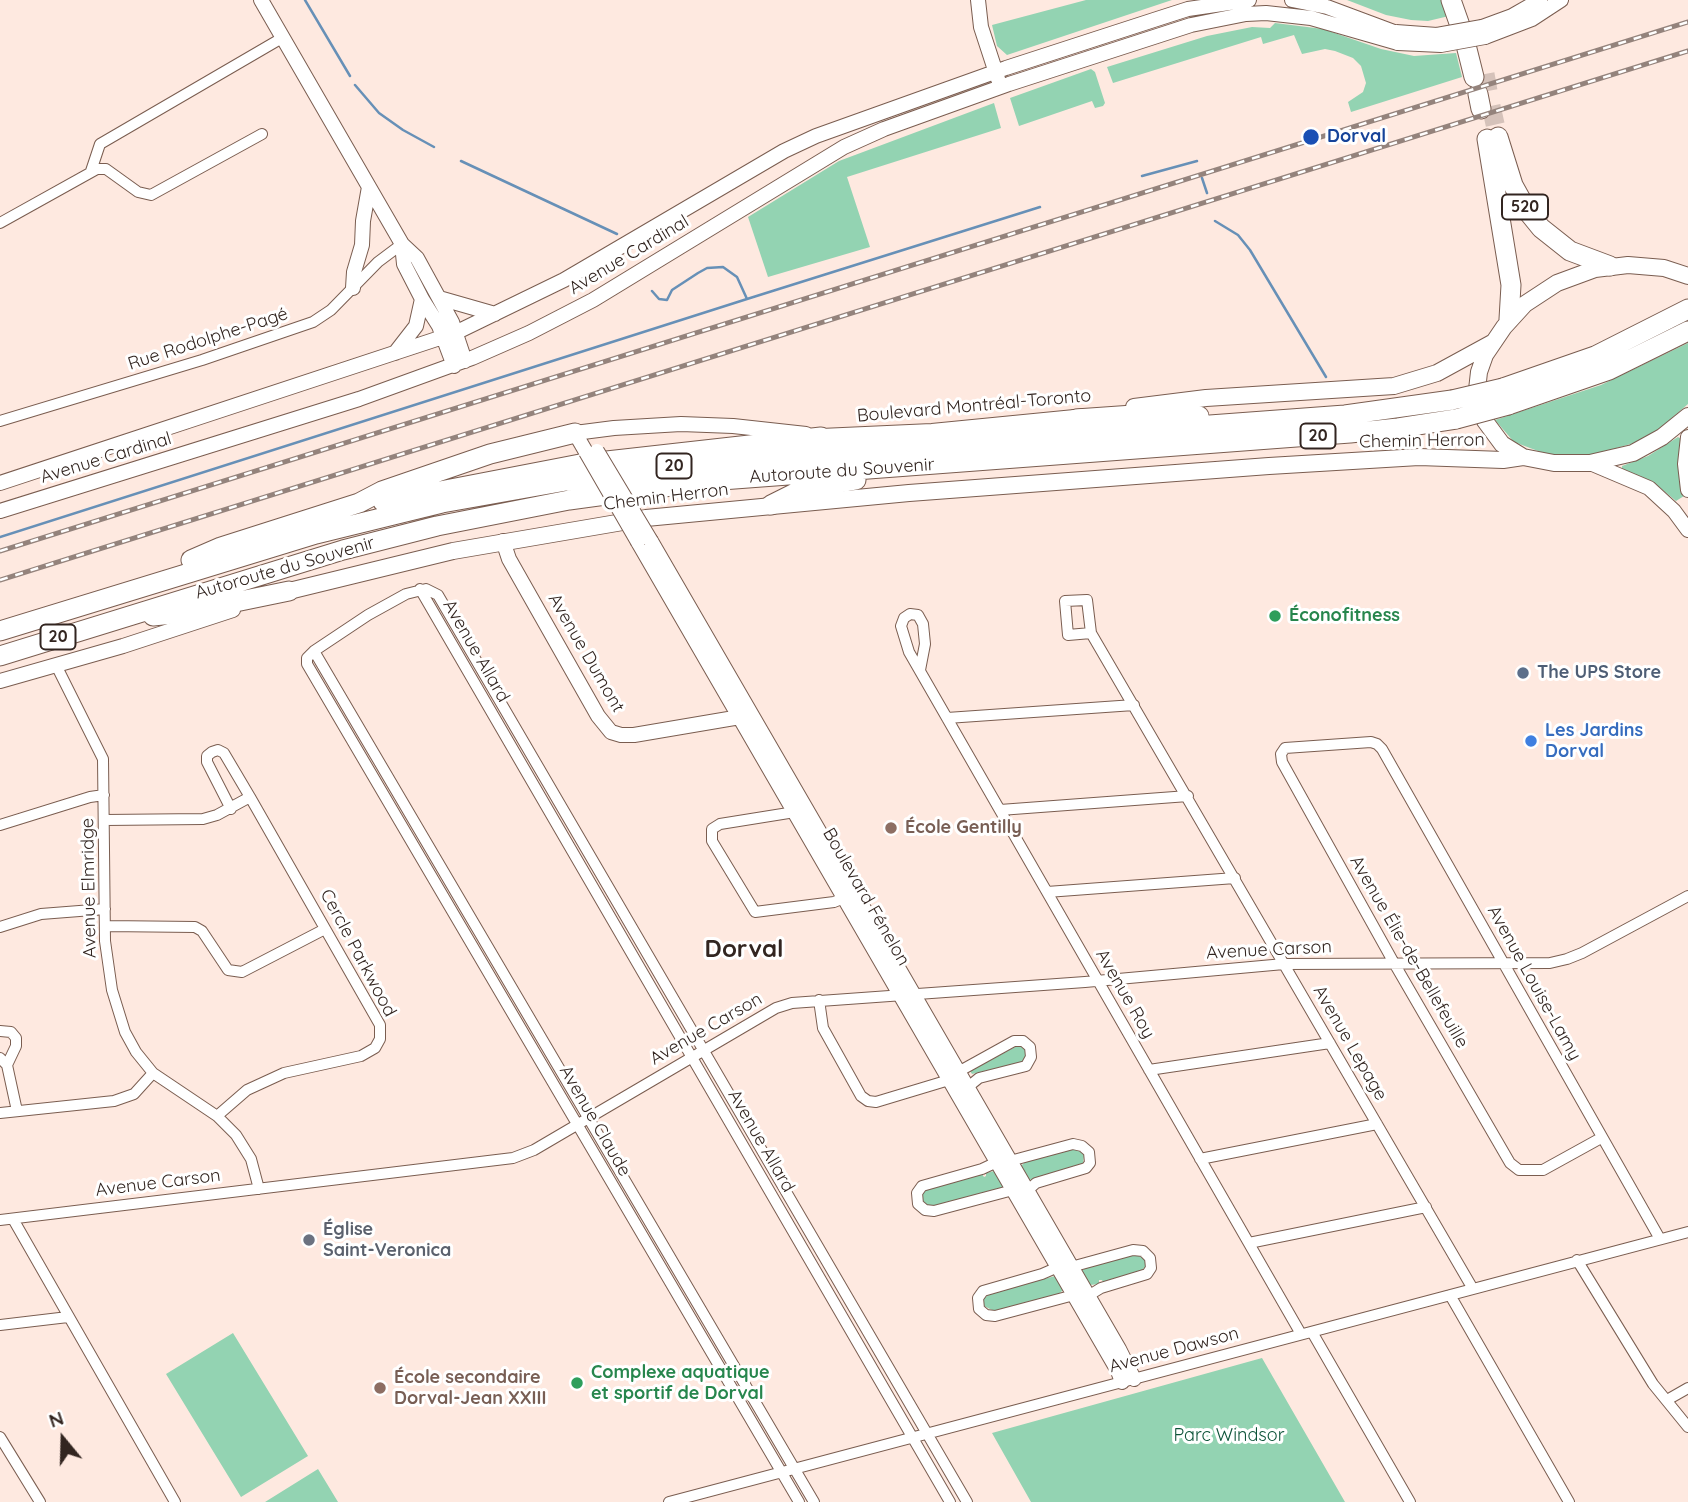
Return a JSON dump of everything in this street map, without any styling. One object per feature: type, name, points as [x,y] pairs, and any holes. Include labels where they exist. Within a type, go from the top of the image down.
[{"type":"highway","points":[[1451,0],[1483,92],[1463,0]]},
{"type":"highway","name":"520","points":[[1509,320],[1511,285],[1492,138],[1513,185],[1534,220],[1570,251],[1610,266]]},
{"type":"highway","name":"Autoroute du Souvenir","points":[[1506,396],[1548,374],[1606,351],[1688,309]]},
{"type":"highway","name":"Autoroute du Souvenir","points":[[0,656],[343,550],[519,509],[708,481],[1363,432],[1609,370],[1688,331]]},
{"type":"highway","name":"Autoroute du Souvenir","points":[[0,631],[266,548],[350,525],[453,501],[587,477],[758,458],[1382,411],[1454,409]]},
{"type":"highway","points":[[1076,419],[1162,413],[1270,421]]},
{"type":"highway","points":[[93,602],[221,547],[359,503],[383,491],[490,454],[580,432]]},
{"type":"highway","points":[[359,503],[385,501],[580,464],[821,437]]},
{"type":"highway","points":[[771,505],[801,491],[920,465]]},
{"type":"highway","points":[[114,620],[182,613],[289,591]]},
{"type":"main road","points":[[261,0],[402,244],[417,258],[439,298],[460,363]]},
{"type":"main road","points":[[978,0],[981,27],[1000,87]]},
{"type":"main road","points":[[1188,9],[1210,0]]},
{"type":"main road","name":"Avenue Cardinal","points":[[0,483],[449,335],[586,268],[783,151],[816,136],[996,72],[1188,9],[1249,0]]},
{"type":"main road","points":[[1292,0],[1327,7],[1397,38],[1484,32],[1532,19],[1561,0]]},
{"type":"main road","points":[[1484,32],[1540,0]]},
{"type":"main road","name":"Avenue Cardinal","points":[[0,511],[359,399],[460,363],[529,333],[600,296],[844,147],[884,129],[1000,87],[1191,25],[1262,6],[1397,38]]},
{"type":"main road","points":[[353,288],[354,272],[362,245],[369,187]]},
{"type":"main road","points":[[402,244],[404,264],[422,299],[449,335]]},
{"type":"main road","points":[[1686,271],[1643,265],[1610,266],[1577,274],[1557,283],[1535,296],[1509,320],[1492,343],[1479,372],[1477,390],[1479,408],[1495,437],[1523,457],[1554,463],[1590,463],[1619,457],[1643,448],[1668,433],[1688,416]]},
{"type":"main road","points":[[439,298],[495,314]]},
{"type":"main road","points":[[394,354],[416,326],[422,299]]},
{"type":"main road","name":"Boulevard Montréal-Toronto","points":[[580,432],[653,425],[693,425],[793,431],[821,437],[919,433],[1076,419],[1173,401],[1394,386],[1437,373],[1492,343]]},
{"type":"main road","name":"Boulevard Fénelon","points":[[580,432],[1081,1295],[1118,1371],[1128,1381]]},
{"type":"main road","points":[[1688,437],[1688,490]]},
{"type":"main road","name":"Chemin Herron","points":[[0,681],[135,642],[289,591],[433,555],[626,520],[771,505],[1269,466],[1419,457],[1503,460],[1523,457]]},
{"type":"main road","points":[[1590,463],[1649,488],[1674,511],[1688,530]]},
{"type":"main road","name":"Avenue Dumont","points":[[503,541],[509,559],[597,716],[611,732],[621,736],[634,735],[745,716]]},
{"type":"main road","name":"Boulevard Fénelon","points":[[801,811],[844,898],[907,994]]},
{"type":"main road","name":"Boulevard Fénelon","points":[[954,1076],[968,1087],[1003,1162]]},
{"type":"street","points":[[91,170],[100,144],[282,38]]},
{"type":"street","points":[[0,223],[91,170],[106,169],[138,192],[151,195],[262,134]]},
{"type":"street","name":"Rue Rodolphe-Pagé","points":[[0,421],[305,326],[326,314],[378,262],[402,244]]},
{"type":"street","name":"Avenue Allard","points":[[950,1502],[420,590],[431,589],[438,595],[967,1502]]},
{"type":"street","points":[[314,651],[368,615],[406,594],[420,590]]},
{"type":"street","name":"Avenue Lepage","points":[[1091,633],[1473,1289]]},
{"type":"street","name":"Avenue Claude","points":[[799,1502],[307,664],[307,658],[314,651],[814,1502]]},
{"type":"street","name":"Avenue Elmridge","points":[[56,665],[101,752],[104,766],[108,970],[125,1032],[136,1052],[153,1073],[217,1116],[245,1147],[259,1189]]},
{"type":"street","name":"Avenue Roy","points":[[920,670],[1248,1243],[1410,1502]]},
{"type":"street","points":[[947,718],[1135,705]]},
{"type":"street","name":"Avenue Élie-de-Bellefeuille","points":[[1377,744],[1285,748],[1281,754],[1282,762],[1510,1163],[1519,1170],[1543,1170],[1601,1138]]},
{"type":"street","name":"Avenue Louise-Lamy","points":[[1377,744],[1660,1239]]},
{"type":"street","points":[[515,753],[527,747]]},
{"type":"street","name":"Cercle Parkwood","points":[[217,1116],[247,1090],[284,1073],[361,1056],[375,1048],[380,1039],[380,1025],[250,797],[224,753],[218,750],[207,756],[207,762],[231,809]]},
{"type":"street","points":[[0,825],[104,795]]},
{"type":"street","points":[[1000,810],[1188,796]]},
{"type":"street","points":[[105,820],[203,819],[231,809],[250,797]]},
{"type":"street","points":[[801,811],[716,825],[711,832],[712,841],[755,912],[834,902],[844,898]]},
{"type":"street","points":[[1047,892],[1235,878]]},
{"type":"street","points":[[600,900],[612,893]]},
{"type":"street","name":"Avenue Carson","points":[[0,1220],[513,1158],[534,1150],[780,1006],[795,1002],[1098,981],[1284,964],[1541,963],[1567,959],[1688,896]]},
{"type":"street","points":[[0,927],[41,914],[105,909]]},
{"type":"street","points":[[106,926],[195,926],[202,931],[228,970],[242,972],[326,929]]},
{"type":"street","points":[[479,958],[491,952]]},
{"type":"street","points":[[819,1000],[823,1028],[861,1096],[868,1101],[876,1102],[954,1076],[1012,1042],[1020,1040],[1028,1044],[1031,1057],[1026,1066],[978,1078],[968,1087]]},
{"type":"street","points":[[0,1031],[11,1032],[16,1038],[16,1046],[4,1062],[17,1111]]},
{"type":"street","points":[[1149,1070],[1330,1043]]},
{"type":"street","points":[[0,1113],[114,1101],[134,1094],[153,1073]]},
{"type":"street","points":[[1200,1159],[1377,1124]]},
{"type":"street","points":[[1073,1144],[1079,1144],[1087,1150],[1090,1159],[1086,1168],[1020,1190],[931,1212],[922,1209],[918,1204],[917,1193],[922,1186],[1003,1162],[1073,1144]]},
{"type":"street","points":[[1248,1243],[1426,1207]]},
{"type":"street","points":[[13,1219],[175,1502]]},
{"type":"street","name":"Avenue Dawson","points":[[668,1502],[1688,1232]]},
{"type":"street","points":[[802,1248],[815,1241]]},
{"type":"street","points":[[1133,1250],[1143,1251],[1150,1258],[1151,1268],[1147,1274],[1081,1295],[991,1317],[979,1309],[978,1298],[983,1291],[1064,1267],[1133,1250]]},
{"type":"street","points":[[1577,1260],[1653,1384],[1688,1427]]},
{"type":"street","points":[[681,1302],[693,1295]]},
{"type":"street","points":[[1450,1295],[1569,1502]]},
{"type":"street","points":[[0,1325],[68,1317]]},
{"type":"street","points":[[1667,1400],[1688,1388]]},
{"type":"street","points":[[0,1437],[40,1502]]},
{"type":"green space","points":[[1086,0],[1172,0],[1007,55],[997,46],[992,25]]},
{"type":"green space","points":[[1347,0],[1442,0],[1449,16],[1428,21],[1411,20],[1386,15]]},
{"type":"green space","points":[[1275,23],[1323,29],[1381,49],[1414,56],[1456,53],[1462,77],[1351,112],[1348,102],[1363,92],[1366,83],[1361,66],[1353,58],[1335,51],[1325,49],[1302,54],[1294,35],[1263,44],[1261,37],[1113,83],[1107,67],[1207,36],[1252,27],[1270,28]]},
{"type":"green space","points":[[1091,69],[1095,72],[1105,103],[1103,106],[1095,108],[1092,101],[1019,126],[1010,98]]},
{"type":"green space","points":[[994,103],[1001,128],[847,177],[870,247],[768,277],[748,217],[839,161]]},
{"type":"green space","points":[[1688,343],[1688,404],[1658,430],[1634,443],[1596,454],[1546,454],[1514,442],[1495,420],[1601,385]]},
{"type":"green space","points":[[1678,437],[1681,439],[1679,469],[1684,496],[1676,501],[1652,481],[1622,470],[1622,466],[1648,456]]},
{"type":"green space","points":[[1019,1045],[1025,1050],[1026,1056],[1022,1062],[972,1074],[970,1071]]},
{"type":"green space","points":[[1073,1149],[1084,1155],[1083,1164],[1078,1167],[1029,1180],[1021,1166],[1025,1162]]},
{"type":"green space","points":[[994,1171],[1003,1187],[933,1206],[926,1205],[923,1201],[923,1193],[927,1189],[982,1174],[984,1177],[986,1173]]},
{"type":"green space","points":[[1134,1255],[1145,1260],[1145,1267],[1141,1271],[1103,1282],[1099,1280],[1099,1284],[1090,1285],[1082,1271],[1085,1268]]},
{"type":"green space","points":[[1055,1276],[1063,1290],[1059,1294],[994,1311],[984,1306],[984,1298],[990,1294]]},
{"type":"green space","points":[[233,1333],[308,1456],[241,1497],[166,1374]]},
{"type":"green space","name":"Parc Windsor","points":[[1262,1358],[1345,1502],[1031,1502],[992,1433]]},
{"type":"green space","points":[[318,1469],[338,1502],[265,1502]]},
{"type":"waterway","points":[[305,0],[350,76]]},
{"type":"waterway","points":[[355,85],[379,113],[434,147]]},
{"type":"waterway","points":[[461,161],[617,234]]},
{"type":"waterway","points":[[1142,176],[1197,161]]},
{"type":"waterway","points":[[1202,178],[1207,193]]},
{"type":"waterway","points":[[652,291],[659,299],[667,300],[672,290],[698,273],[707,268],[723,267],[737,277],[747,299],[1040,207]]},
{"type":"waterway","points":[[1215,221],[1238,235],[1250,250],[1326,377]]},
{"type":"waterway","points":[[0,537],[747,299]]},
{"type":"tunnel","points":[[1485,74],[1488,91]]},
{"type":"tunnel","points":[[1491,106],[1498,137]]},
{"type":"railway","points":[[0,551],[1688,22]]},
{"type":"railway","points":[[0,580],[1688,51]]},
{"type":"place","name":"Dorval","points":[[1311,137]]},
{"type":"place","name":"Éconofitness","points":[[1275,616]]},
{"type":"place","name":"The UPS Store","points":[[1523,673]]},
{"type":"place","name":"Les Jardins Dorval","points":[[1531,741]]},
{"type":"place","name":"École Gentilly","points":[[891,828]]},
{"type":"place","name":"Église Saint-Veronica","points":[[309,1240]]},
{"type":"place","name":"Complexe aquatique et sportif de Dorval","points":[[577,1383]]},
{"type":"place","name":"École secondaire Dorval-Jean XXIII","points":[[380,1388]]},
{"type":"district","name":"Dorval","points":[[744,950]]}]
